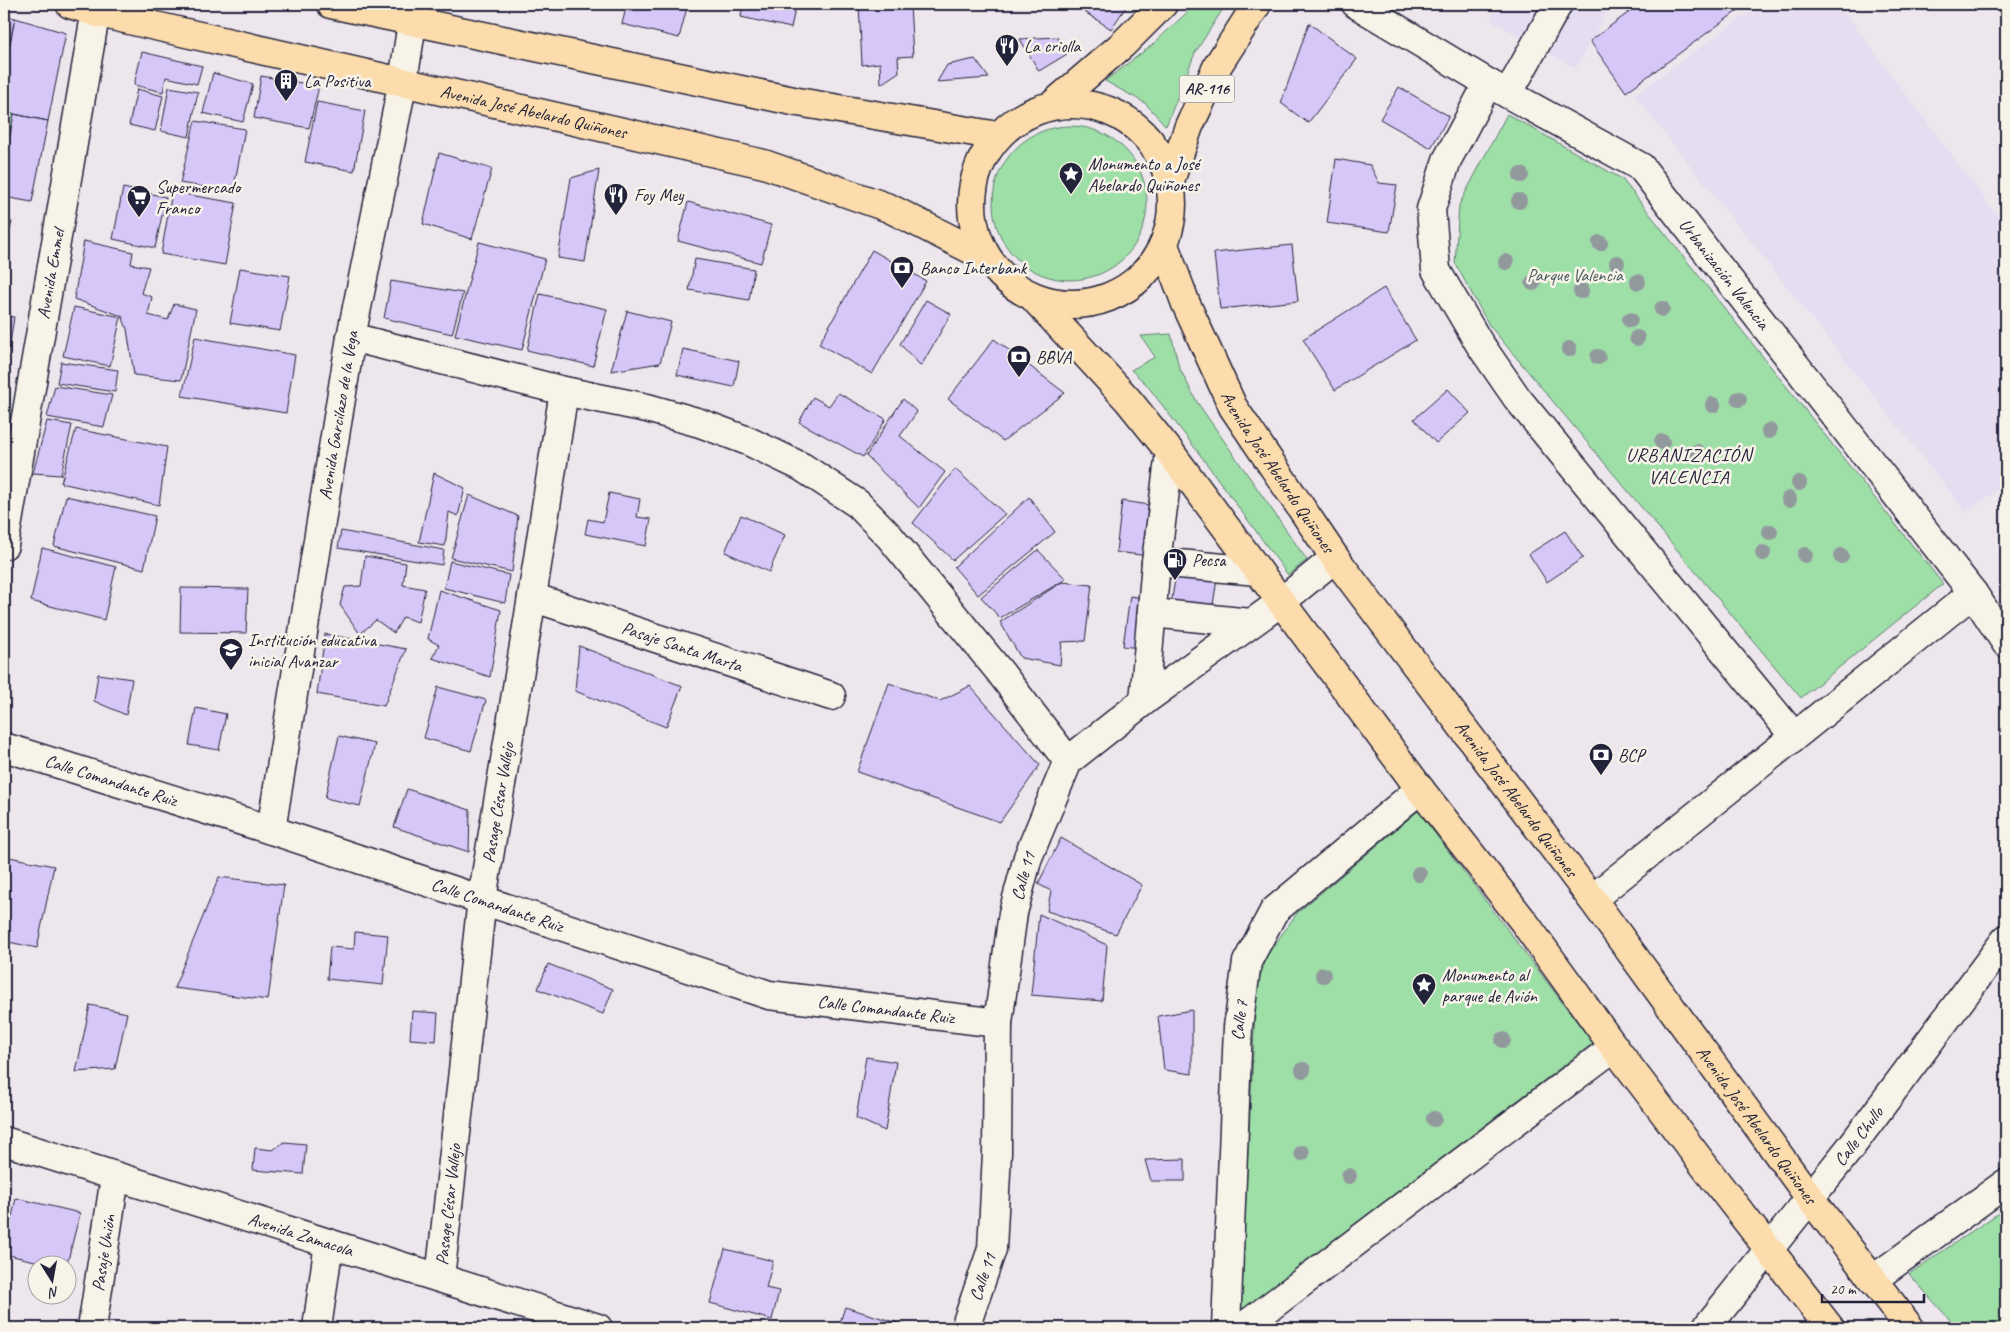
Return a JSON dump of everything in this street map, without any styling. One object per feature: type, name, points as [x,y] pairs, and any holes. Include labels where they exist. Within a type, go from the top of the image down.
[{"type":"main road","points":[[331,4],[414,12],[798,102],[998,136]]},
{"type":"main road","name":"AR-116","points":[[1051,106],[1122,45],[1163,4]]},
{"type":"main road","name":"AR-116","points":[[1170,181],[1188,126],[1214,74],[1257,4]]},
{"type":"main road","name":"Avenida José Abelardo Quiñones","points":[[87,6],[764,164],[890,208],[986,258]]},
{"type":"main road","name":"AR-116","points":[[1082,104],[1112,112],[1138,129],[1159,152],[1170,181],[1173,202],[1171,224],[1164,245],[1151,267],[1132,284],[1110,298],[1084,304],[1058,303],[1033,297],[1015,287],[999,274],[986,258],[976,235],[971,211],[972,186],[986,151],[998,136],[1014,122],[1031,112],[1051,106],[1082,104]]},
{"type":"main road","name":"Avenida José Abelardo Quiñones","points":[[1164,245],[1186,304],[1233,407],[1335,558],[1592,899],[1810,1198],[1910,1328]]},
{"type":"main road","name":"AR-116","points":[[1033,297],[1128,400],[1170,452],[1420,789],[1524,922],[1614,1047],[1768,1251],[1830,1328]]},
{"type":"street","name":"Urbanización Valencia","points":[[1356,4],[1498,88],[1641,167],[1972,593],[2006,643]]},
{"type":"street","points":[[1558,4],[1447,160],[1431,209],[1436,270],[1479,343],[1518,398],[1794,736]]},
{"type":"street","name":"Avenida Emmel","points":[[4,545],[14,418],[87,6]]},
{"type":"street","name":"Avenida Garcilazo de la Vega","points":[[271,830],[351,337],[403,81],[414,12]]},
{"type":"street","points":[[351,337],[564,391],[647,408],[700,423],[748,442],[802,467],[858,504],[902,551],[1068,760]]},
{"type":"street","name":"Pasage César Vallejo","points":[[440,1278],[482,899],[564,391]]},
{"type":"street","points":[[1144,701],[1156,562],[1170,452]]},
{"type":"street","name":"Calle 11","points":[[965,1328],[992,1249],[997,1153],[998,1023],[1012,913],[1028,856],[1068,760],[1144,701],[1281,602],[1335,558]]},
{"type":"street","points":[[1156,562],[1258,571]]},
{"type":"street","points":[[1592,899],[1972,593]]},
{"type":"street","name":"Pasaje Santa Marta","points":[[532,596],[831,696]]},
{"type":"street","points":[[1152,613],[1251,623]]},
{"type":"street","name":"Calle Comandante Ruiz","points":[[4,747],[271,830],[769,995],[998,1023]]},
{"type":"street","name":"Calle 7","points":[[1226,1328],[1238,1027],[1248,962],[1274,911],[1420,789]]},
{"type":"street","name":"Calle Chullo","points":[[1706,1328],[1850,1148],[2006,939]]},
{"type":"street","points":[[1242,1328],[1614,1047]]},
{"type":"street","name":"Avenida Zamacola","points":[[4,1141],[598,1328]]},
{"type":"street","name":"Pasaje Unión","points":[[92,1328],[115,1176]]},
{"type":"street","points":[[1872,1280],[2006,1183]]},
{"type":"street","points":[[317,1328],[329,1243]]},
{"type":"shaded area","points":[[1499,4],[1611,4],[1576,68],[1490,20]]},
{"type":"shaded area","points":[[1761,4],[1838,4],[2006,227],[2006,484],[1966,512],[1634,95]]},
{"type":"green space","points":[[1196,4],[1226,4],[1195,53],[1166,126],[1145,103],[1105,81],[1152,45]]},
{"type":"green space","points":[[4,112],[14,114],[4,166]]},
{"type":"green space","name":"Parque Valencia","points":[[1507,114],[1622,179],[1943,584],[1801,698],[1489,325],[1455,263],[1459,205]]},
{"type":"green space","points":[[1070,126],[1099,132],[1113,139],[1124,149],[1134,160],[1141,174],[1147,203],[1141,232],[1134,246],[1124,257],[1113,267],[1099,274],[1070,280],[1041,274],[1027,267],[1016,257],[1006,246],[999,232],[993,203],[999,174],[1006,160],[1016,149],[1027,139],[1041,132]]},
{"type":"green space","points":[[1171,334],[1179,367],[1197,402],[1307,560],[1288,575],[1146,384],[1131,370],[1155,357],[1141,336]]},
{"type":"green space","points":[[1418,811],[1593,1043],[1240,1312],[1256,993],[1265,958],[1297,913]]},
{"type":"green space","points":[[2006,1208],[2006,1328],[1957,1328],[1909,1274]]},
{"type":"building","points":[[627,4],[688,4],[679,38],[622,24]]},
{"type":"building","points":[[743,4],[796,4],[791,28],[741,17]]},
{"type":"building","points":[[859,4],[910,4],[913,56],[898,57],[899,72],[881,84],[880,63],[862,65]]},
{"type":"building","points":[[1072,4],[1128,4],[1111,29]]},
{"type":"building","points":[[1640,4],[1747,4],[1626,92],[1590,41]]},
{"type":"building","points":[[4,15],[15,18],[4,72]]},
{"type":"building","points":[[15,18],[66,33],[48,121],[4,112],[4,72]]},
{"type":"building","points":[[1309,23],[1357,59],[1308,123],[1281,103]]},
{"type":"building","points":[[1057,37],[1067,54],[1039,71],[1020,39]]},
{"type":"building","points":[[142,52],[202,66],[197,84],[166,77],[163,92],[134,85]]},
{"type":"building","points":[[975,59],[989,78],[937,82],[947,65]]},
{"type":"building","points":[[213,73],[253,84],[243,122],[203,113]]},
{"type":"building","name":"La Positiva","points":[[261,76],[319,86],[309,128],[254,118]]},
{"type":"building","points":[[169,87],[198,92],[189,137],[161,131]]},
{"type":"building","points":[[1399,87],[1449,116],[1431,148],[1380,119]]},
{"type":"building","points":[[137,89],[163,96],[155,131],[129,125]]},
{"type":"building","points":[[317,102],[365,111],[354,171],[305,162]]},
{"type":"building","points":[[14,114],[48,121],[32,202],[4,197],[4,166]]},
{"type":"building","points":[[195,121],[245,129],[233,192],[180,183]]},
{"type":"building","points":[[439,153],[492,169],[472,239],[423,224]]},
{"type":"building","points":[[1336,159],[1370,165],[1379,183],[1397,185],[1389,232],[1327,223]]},
{"type":"building","points":[[599,170],[585,262],[558,258],[571,178]]},
{"type":"building","name":"Supermercado Franco","points":[[123,188],[166,197],[155,248],[113,239]]},
{"type":"building","points":[[172,192],[236,203],[225,265],[161,254]]},
{"type":"building","points":[[688,202],[771,225],[761,263],[678,241]]},
{"type":"building","points":[[4,221],[12,222],[8,238],[4,237]]},
{"type":"building","points":[[84,241],[133,252],[131,264],[149,267],[141,293],[152,297],[148,315],[168,320],[174,304],[196,309],[181,380],[134,375],[127,329],[122,316],[74,299]]},
{"type":"building","points":[[479,242],[545,259],[522,350],[455,335]]},
{"type":"building","points":[[1292,245],[1298,301],[1220,309],[1214,253]]},
{"type":"building","points":[[872,250],[926,281],[872,374],[819,344]]},
{"type":"building","points":[[695,259],[754,269],[749,300],[689,290]]},
{"type":"building","points":[[240,268],[290,276],[280,331],[230,323]]},
{"type":"building","points":[[391,281],[463,293],[452,334],[384,318]]},
{"type":"building","points":[[1384,288],[1416,340],[1335,390],[1303,339]]},
{"type":"building","points":[[540,294],[607,309],[593,366],[527,350]]},
{"type":"building","points":[[926,300],[951,314],[921,366],[900,344]]},
{"type":"building","points":[[74,307],[121,317],[110,366],[63,356]]},
{"type":"building","points":[[627,311],[671,322],[660,363],[611,371]]},
{"type":"building","points":[[4,315],[14,317],[4,384]]},
{"type":"building","points":[[195,337],[295,355],[286,413],[182,396]]},
{"type":"building","points":[[994,339],[1065,393],[1003,441],[948,399]]},
{"type":"building","points":[[683,349],[739,361],[734,387],[677,375]]},
{"type":"building","points":[[61,362],[118,370],[115,392],[57,383]]},
{"type":"building","points":[[55,386],[112,395],[104,427],[47,417]]},
{"type":"building","points":[[1448,389],[1470,413],[1436,443],[1414,419]]},
{"type":"building","points":[[838,393],[886,419],[863,457],[799,422],[813,397],[829,406]]},
{"type":"building","points":[[903,399],[917,412],[900,436],[945,472],[919,508],[866,456]]},
{"type":"building","points":[[47,421],[72,425],[61,475],[33,473]]},
{"type":"building","points":[[76,429],[167,447],[159,505],[61,483]]},
{"type":"building","points":[[955,469],[1005,514],[953,560],[913,523]]},
{"type":"building","points":[[434,473],[465,488],[458,516],[449,512],[445,546],[419,542]]},
{"type":"building","points":[[609,493],[640,499],[637,517],[651,519],[646,546],[585,534],[588,519],[603,522]]},
{"type":"building","points":[[469,495],[518,516],[512,572],[451,558]]},
{"type":"building","points":[[66,496],[155,516],[144,569],[54,546]]},
{"type":"building","points":[[1029,497],[1055,532],[978,595],[954,567]]},
{"type":"building","points":[[1122,501],[1164,507],[1157,557],[1116,552]]},
{"type":"building","points":[[741,515],[785,535],[769,572],[725,552]]},
{"type":"building","points":[[341,531],[444,550],[442,565],[338,548]]},
{"type":"building","points":[[1565,531],[1583,558],[1547,582],[1529,554]]},
{"type":"building","points":[[42,548],[116,567],[104,620],[31,601]]},
{"type":"building","points":[[1038,550],[1066,579],[1000,618],[981,597]]},
{"type":"building","points":[[365,556],[406,563],[403,585],[425,589],[418,622],[403,617],[394,633],[376,620],[360,634],[340,605],[345,587],[361,586]]},
{"type":"building","points":[[1178,560],[1219,567],[1211,617],[1170,611]]},
{"type":"building","points":[[450,561],[509,575],[505,603],[444,588]]},
{"type":"building","points":[[1062,582],[1092,585],[1085,641],[1062,642],[1060,665],[1021,658],[1000,622]]},
{"type":"building","points":[[181,588],[248,589],[246,633],[180,632]]},
{"type":"building","points":[[439,590],[501,610],[490,677],[432,658],[439,645],[428,639]]},
{"type":"building","points":[[1130,596],[1168,602],[1162,651],[1123,646]]},
{"type":"building","points":[[325,634],[406,649],[384,706],[317,694]]},
{"type":"building","points":[[579,646],[682,686],[666,727],[575,691]]},
{"type":"building","points":[[98,674],[132,679],[126,715],[94,701]]},
{"type":"building","points":[[889,683],[940,701],[970,686],[1040,765],[1000,822],[857,772]]},
{"type":"building","points":[[438,687],[486,700],[471,751],[424,738]]},
{"type":"building","points":[[196,708],[226,714],[219,750],[189,745]]},
{"type":"building","points":[[339,736],[375,744],[360,806],[325,798]]},
{"type":"building","points":[[407,789],[470,810],[469,852],[394,827]]},
{"type":"building","points":[[1061,838],[1142,885],[1116,934],[1047,911],[1051,891],[1038,884]]},
{"type":"building","points":[[4,856],[54,866],[37,948],[4,941]]},
{"type":"building","points":[[219,877],[284,885],[268,1000],[174,988]]},
{"type":"building","points":[[1039,914],[1107,945],[1102,1001],[1031,995]]},
{"type":"building","points":[[355,932],[388,935],[383,985],[327,979],[330,947],[354,949]]},
{"type":"building","points":[[548,964],[613,989],[603,1014],[538,989]]},
{"type":"building","points":[[90,1005],[127,1013],[115,1069],[76,1072]]},
{"type":"building","points":[[1192,1010],[1192,1074],[1164,1070],[1158,1016]]},
{"type":"building","points":[[412,1011],[438,1013],[436,1041],[410,1039]]},
{"type":"building","points":[[866,1057],[896,1062],[885,1131],[856,1118]]},
{"type":"building","points":[[284,1142],[306,1144],[303,1174],[253,1170],[255,1148],[273,1150]]},
{"type":"building","points":[[1185,1159],[1185,1181],[1151,1181],[1145,1160]]},
{"type":"building","points":[[16,1198],[80,1213],[70,1254],[28,1254],[28,1259],[4,1254]]},
{"type":"building","points":[[725,1249],[773,1261],[766,1288],[779,1291],[772,1320],[710,1303]]},
{"type":"building","points":[[845,1307],[914,1328],[838,1328]]},
{"type":"place","name":"La criolla","points":[[1007,67]]},
{"type":"place","name":"La Positiva","points":[[286,102]]},
{"type":"place","name":"Monumento a José Abelardo Quiñones","points":[[1071,195]]},
{"type":"place","name":"Foy Mey","points":[[616,216]]},
{"type":"place","name":"Supermercado Franco","points":[[139,218]]},
{"type":"place","name":"Banco Interbank","points":[[902,289]]},
{"type":"place","name":"BBVA","points":[[1019,378]]},
{"type":"place","name":"Pecsa","points":[[1175,581]]},
{"type":"place","name":"Institución educativa inicial Avanzar","points":[[231,671]]},
{"type":"place","name":"BCP","points":[[1601,776]]},
{"type":"place","name":"Monumento al parque de Avión","points":[[1424,1006]]},
{"type":"district","name":"URBANIZACIÓN VALENCIA","points":[[1689,466]]}]
